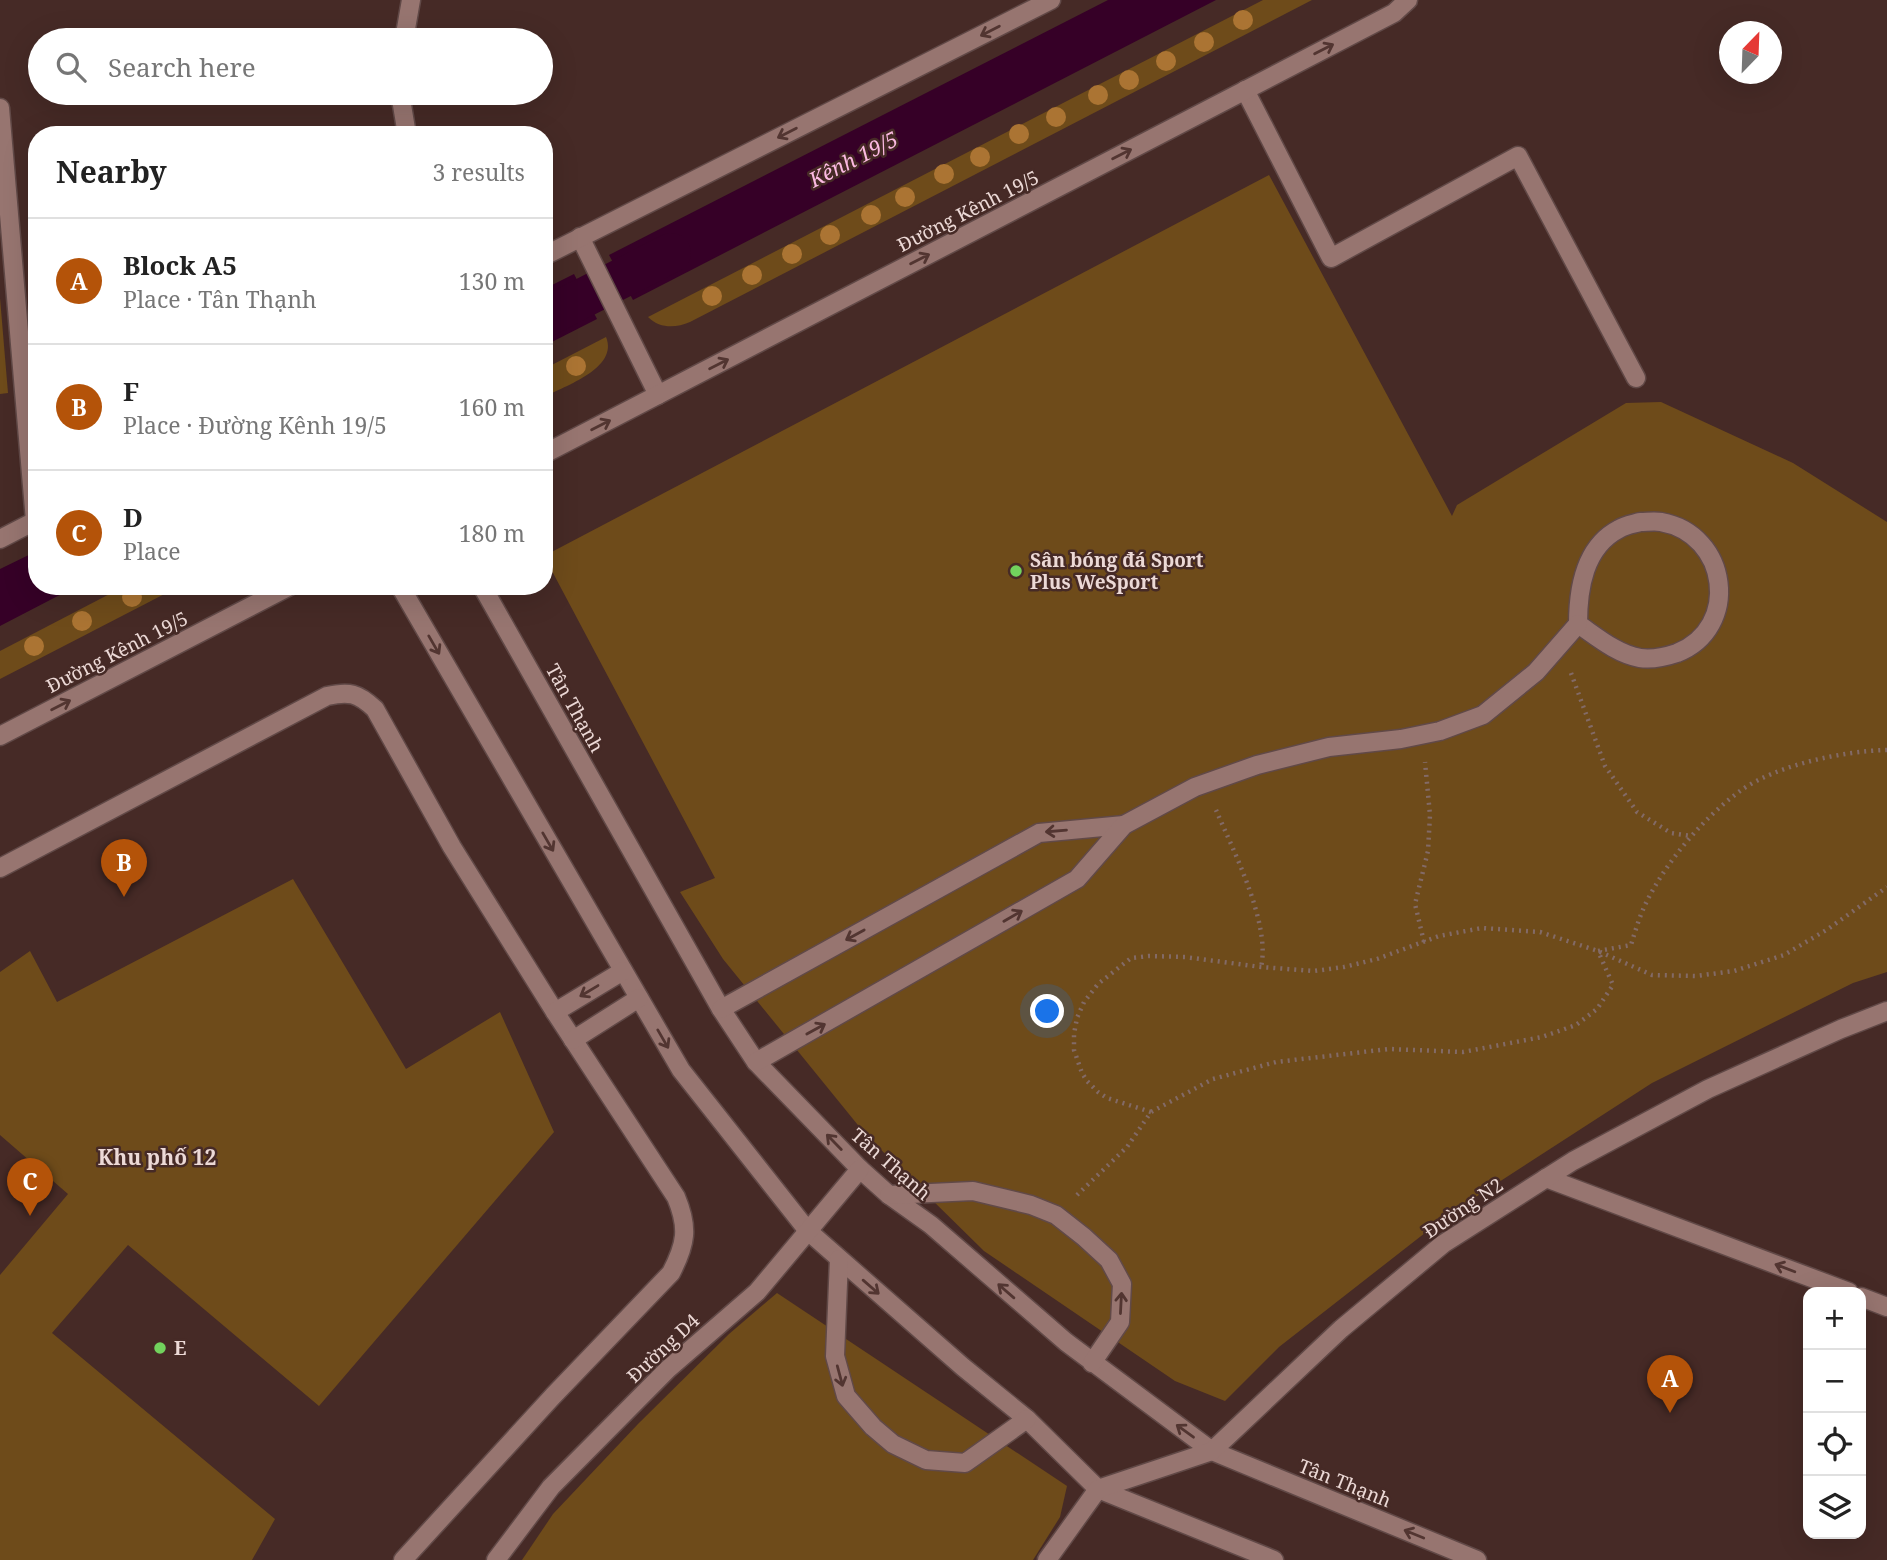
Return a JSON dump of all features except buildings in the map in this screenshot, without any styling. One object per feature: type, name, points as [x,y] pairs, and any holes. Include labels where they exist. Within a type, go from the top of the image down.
[{"type":"street","points":[[406,28],[411,0]]},
{"type":"street","points":[[553,251],[1051,0]]},
{"type":"street","name":"Đường Kênh 19/5","points":[[553,449],[1394,13],[1408,0]]},
{"type":"street","points":[[1245,90],[1331,258],[1518,156],[1636,378]]},
{"type":"street","points":[[402,105],[406,126]]},
{"type":"street","points":[[0,108],[28,429]]},
{"type":"street","points":[[580,237],[658,395]]},
{"type":"street","points":[[756,1062],[1077,879],[1124,825],[1195,787],[1257,765],[1329,747],[1440,731],[1483,715],[1536,672],[1578,624],[1578,601],[1589,559],[1602,541],[1619,529],[1640,522],[1661,522],[1684,530],[1703,544],[1716,565],[1720,589],[1717,612],[1705,633],[1687,649],[1665,657],[1641,658],[1620,652],[1578,624]]},
{"type":"street","points":[[0,539],[28,525]]},
{"type":"street","name":"Đường Kênh 19/5","points":[[0,736],[273,595]]},
{"type":"street","points":[[405,595],[681,1070],[808,1231],[963,1367],[1027,1419],[1098,1489],[1274,1560]]},
{"type":"street","name":"Tân Thạnh","points":[[487,595],[721,1009],[756,1062],[860,1169],[889,1195],[931,1225],[1092,1363],[1212,1451],[1477,1560]]},
{"type":"street","points":[[0,868],[327,696],[344,692],[363,697],[375,709],[452,847],[555,1012],[676,1198],[683,1215],[685,1235],[681,1254],[671,1273],[553,1396],[403,1560]]},
{"type":"street","points":[[721,1009],[1039,833],[1124,825]]},
{"type":"street","points":[[555,1012],[623,971]]},
{"type":"street","points":[[573,1040],[639,998]]},
{"type":"street","name":"Đường N2","points":[[1098,1489],[1212,1451],[1341,1329],[1443,1244],[1573,1161],[1708,1089],[1840,1029],[1887,1011]]},
{"type":"street","name":"Đường D4","points":[[496,1560],[551,1487],[668,1369],[757,1292],[860,1169]]},
{"type":"street","points":[[1546,1178],[1836,1287]]},
{"type":"street","points":[[889,1195],[973,1191],[1031,1205],[1056,1215],[1109,1260],[1122,1284],[1120,1322],[1092,1363]]},
{"type":"street","points":[[839,1259],[835,1356],[846,1396],[873,1427],[893,1444],[926,1460],[965,1463],[1027,1419]]},
{"type":"street","points":[[1866,1299],[1887,1307]]},
{"type":"street","points":[[1047,1560],[1098,1489]]},
{"type":"path","points":[[1560,643],[1605,765],[1637,812],[1671,833],[1693,836]]},
{"type":"path","points":[[1423,734],[1430,815],[1428,851],[1415,904],[1424,942]]},
{"type":"path","points":[[1598,951],[1630,945],[1644,906],[1681,848],[1741,790],[1784,768],[1832,757],[1887,750]]},
{"type":"path","points":[[1205,783],[1245,880],[1260,926],[1264,956],[1261,967]]},
{"type":"path","points":[[1151,1112],[1107,1098],[1098,1092],[1087,1082],[1074,1050],[1074,1034],[1081,1010],[1091,993],[1098,984],[1131,958],[1185,957],[1314,971],[1377,959],[1439,936],[1482,928],[1540,932],[1598,951],[1652,975],[1696,976],[1734,971],[1784,955],[1828,929],[1887,887]]},
{"type":"path","points":[[1056,1215],[1127,1147],[1151,1112],[1213,1079],[1276,1062],[1390,1049],[1463,1052],[1542,1037],[1576,1025],[1597,1009],[1613,985],[1598,951]]},
{"type":"shaded area","points":[[1263,0],[1312,0],[690,322],[668,326],[658,324],[648,317]]},
{"type":"shaded area","points":[[1269,175],[1452,516],[1457,505],[1626,403],[1661,402],[1793,463],[1887,522],[1887,972],[1853,983],[1652,1083],[1448,1215],[1279,1347],[1225,1401],[1175,1381],[984,1251],[866,1135],[723,959],[680,892],[715,878],[553,573],[553,551]]},
{"type":"shaded area","points":[[0,298],[8,393],[0,394]]},
{"type":"shaded area","points":[[606,337],[608,348],[598,367],[553,392],[553,364]]},
{"type":"shaded area","points":[[108,595],[163,595],[0,679],[0,651]]},
{"type":"shaded area","points":[[293,879],[406,1069],[500,1012],[554,1132],[319,1406],[128,1245],[52,1333],[275,1519],[252,1560],[0,1560],[0,1275],[68,1194],[0,1135],[0,972],[30,951],[57,1002]]},
{"type":"shaded area","points":[[777,1293],[1067,1486],[1060,1517],[1033,1560],[522,1560],[553,1514],[638,1424],[729,1334]]},
{"type":"water","points":[[1108,0],[1216,0],[633,300],[609,255]]},
{"type":"water","points":[[574,274],[597,319],[553,341],[553,284]]},
{"type":"water","points":[[28,555],[28,595],[60,595],[0,626],[0,569]]},
{"type":"waterway","name":"Kênh 19/5","points":[[553,313],[671,253]]},
{"type":"place","name":"Sân bóng đá Sport Plus WeSport","points":[[1016,571]]},
{"type":"place","name":"F","points":[[124,897]]},
{"type":"place","name":"D","points":[[30,1216]]},
{"type":"place","name":"E","points":[[160,1348]]},
{"type":"place","name":"Block A5","points":[[1670,1413]]},
{"type":"district","name":"Khu phố 12","points":[[157,1157]]}]
